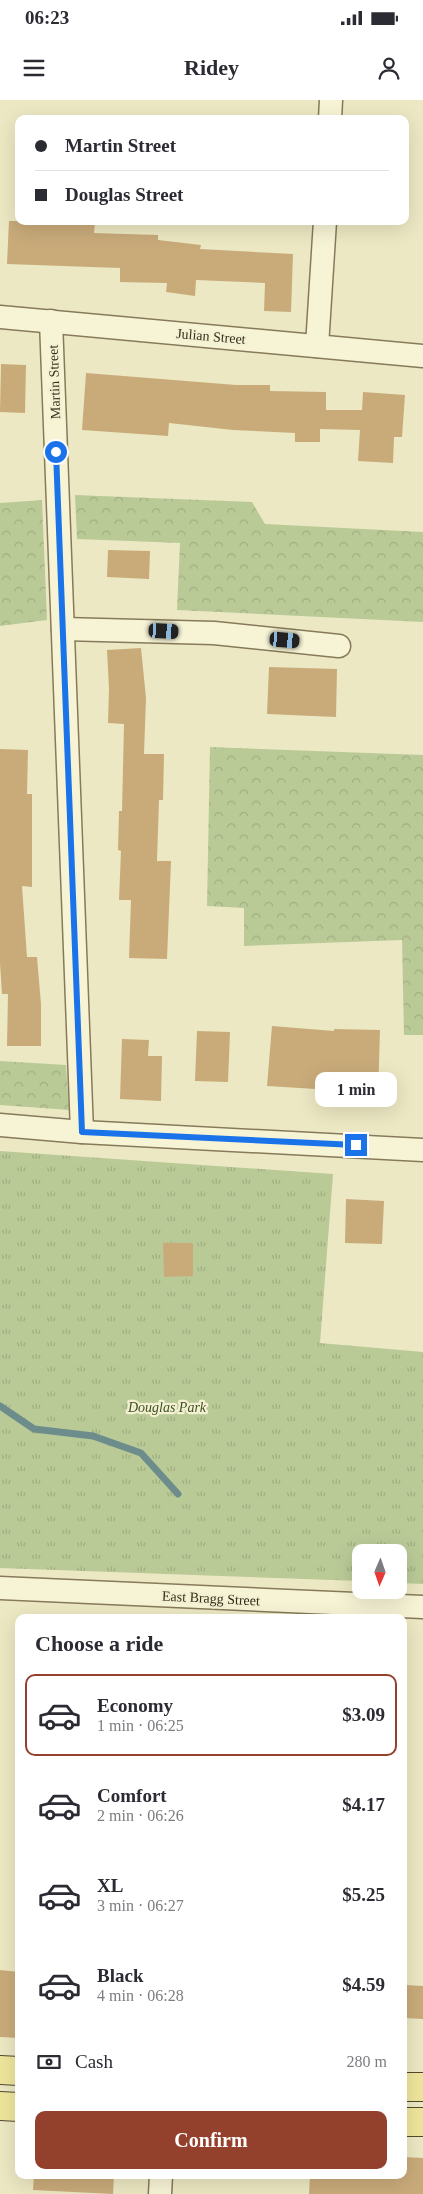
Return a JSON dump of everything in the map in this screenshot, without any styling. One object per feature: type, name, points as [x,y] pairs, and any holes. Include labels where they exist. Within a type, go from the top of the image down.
[{"type":"main road","points":[[0,2070],[15,2071]]},
{"type":"main road","points":[[407,2086],[423,2087]]},
{"type":"main road","points":[[0,2106],[15,2107]]},
{"type":"main road","points":[[407,2122],[423,2122]]},
{"type":"street","points":[[330,115],[332,100]]},
{"type":"street","points":[[318,346],[325,225]]},
{"type":"street","name":"Julian Street","points":[[0,317],[423,356]]},
{"type":"street","name":"Martin Street","points":[[51,322],[82,1132]]},
{"type":"street","points":[[63,629],[214,633],[339,646]]},
{"type":"street","points":[[0,1125],[82,1132],[423,1150]]},
{"type":"street","name":"East Bragg Street","points":[[0,1588],[202,1608],[423,1607]]},
{"type":"street","points":[[160,2194],[161,2179]]},
{"type":"green space","points":[[75,495],[252,502],[265,524],[423,532],[423,622],[177,610],[180,543],[77,539]]},
{"type":"green space","points":[[42,500],[47,620],[0,626],[0,503]]},
{"type":"green space","points":[[210,747],[423,755],[423,1035],[404,1035],[402,940],[244,946],[244,908],[207,906]]},
{"type":"green space","points":[[0,1061],[66,1065],[69,1110],[0,1105]]},
{"type":"green space","name":"Douglas Park","points":[[0,1151],[333,1174],[320,1343],[423,1352],[423,1584],[408,1583],[408,1544],[352,1544],[352,1581],[0,1568]]},
{"type":"building","points":[[9,221],[15,221],[15,225],[95,225],[94,233],[158,235],[158,240],[201,245],[200,249],[293,254],[291,312],[264,311],[265,283],[196,280],[195,296],[166,292],[167,283],[120,282],[120,268],[7,264]]},
{"type":"building","points":[[1,364],[26,365],[25,413],[0,412]]},
{"type":"building","points":[[86,373],[236,385],[270,385],[270,391],[326,392],[326,410],[362,410],[363,392],[405,395],[402,437],[394,437],[393,463],[358,461],[360,430],[320,429],[320,442],[295,442],[295,433],[233,430],[169,423],[168,436],[82,430]]},
{"type":"building","points":[[108,550],[150,551],[149,579],[107,577]]},
{"type":"building","points":[[141,648],[146,698],[144,754],[164,754],[163,800],[159,800],[157,861],[171,861],[167,959],[129,958],[131,900],[119,900],[121,851],[118,850],[119,811],[122,811],[124,724],[108,723],[107,650]]},
{"type":"building","points":[[269,667],[337,669],[336,717],[267,714]]},
{"type":"building","points":[[0,749],[28,750],[27,794],[32,794],[32,887],[22,886],[27,957],[37,957],[41,1004],[41,1046],[7,1046],[8,994],[2,994],[0,963]]},
{"type":"building","points":[[272,1026],[334,1031],[334,1029],[380,1030],[378,1094],[267,1086]]},
{"type":"building","points":[[197,1031],[230,1032],[228,1082],[195,1081]]},
{"type":"building","points":[[122,1039],[149,1040],[148,1056],[162,1056],[161,1101],[120,1099]]},
{"type":"building","points":[[346,1199],[384,1201],[382,1244],[345,1243]]},
{"type":"building","points":[[163,1243],[193,1243],[193,1276],[164,1277]]},
{"type":"building","points":[[0,1970],[15,1972],[15,2038],[0,2037]]},
{"type":"building","points":[[407,1985],[423,1986],[423,2019],[407,2018]]},
{"type":"building","points":[[407,2157],[423,2158],[423,2194],[309,2194],[310,2179],[407,2179]]},
{"type":"building","points":[[34,2179],[114,2179],[113,2194],[33,2190]]},
{"type":"waterway","points":[[0,1406],[34,1429],[93,1436],[141,1453],[178,1494]]},
{"type":"route","points":[[56,452],[82,1132],[356,1145]]}]
